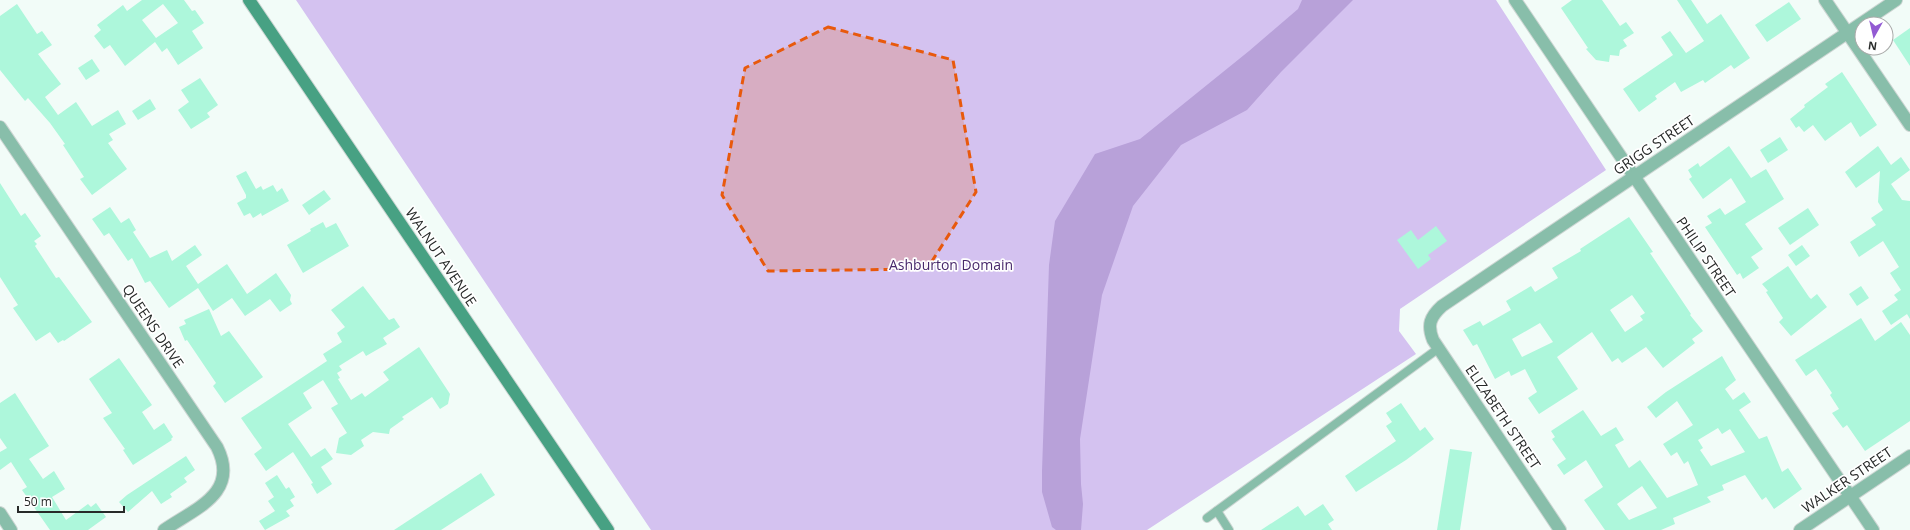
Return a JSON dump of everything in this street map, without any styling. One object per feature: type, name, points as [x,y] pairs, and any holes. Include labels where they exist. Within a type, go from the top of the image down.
[{"type":"main road","name":"WALNUT AVENUE","points":[[249,0],[608,530]]},
{"type":"street","name":"PHILIP STREET","points":[[1515,0],[1873,530]]},
{"type":"street","points":[[1825,0],[1910,125]]},
{"type":"street","name":"GRIGG STREET","points":[[1431,318],[1442,306],[1896,0]]},
{"type":"street","name":"QUEENS DRIVE","points":[[0,127],[223,458],[223,482],[217,492],[210,499],[164,530]]},
{"type":"street","name":"ELIZABETH STREET","points":[[1431,318],[1430,331],[1439,348],[1560,530]]},
{"type":"street","name":"WALKER STREET","points":[[1800,530],[1910,456]]},
{"type":"street","points":[[0,513],[11,530]]},
{"type":"lane","points":[[1207,518],[1439,348]]},
{"type":"lane","points":[[1217,511],[1229,530]]},
{"type":"highlighted area","points":[[828,27],[953,60],[976,192],[927,269],[768,271],[722,195],[745,68]]},
{"type":"green space","name":"Ashburton Domain","points":[[296,0],[1496,0],[1606,170],[1400,309],[1399,331],[1416,354],[1147,530],[651,530]]},
{"type":"shaded area","points":[[1302,0],[1353,0],[1281,72],[1247,110],[1181,145],[1133,206],[1102,295],[1080,439],[1083,504],[1081,530],[1056,530],[1052,527],[1042,492],[1049,265],[1055,221],[1095,154],[1140,139],[1249,51],[1298,9]]},
{"type":"building","points":[[142,0],[184,0],[192,11],[195,10],[204,23],[192,31],[203,48],[178,65],[167,48],[162,52],[155,42],[125,66],[110,45],[104,49],[94,36],[101,30],[97,25],[123,5],[127,11]],"holes":[[[163,4],[178,23],[156,38],[142,20]]]},
{"type":"building","points":[[1572,0],[1602,0],[1620,26],[1626,22],[1634,33],[1623,40],[1627,46],[1620,50],[1619,56],[1610,55],[1609,62],[1596,60],[1586,49],[1588,48],[1561,8]]},
{"type":"building","points":[[1677,0],[1691,0],[1707,24],[1721,14],[1750,58],[1734,69],[1731,65],[1705,83],[1703,80],[1681,92],[1675,82],[1655,96],[1657,99],[1639,112],[1623,89],[1673,55],[1661,37],[1670,31],[1686,53],[1704,41]]},
{"type":"building","points":[[1789,2],[1801,19],[1767,42],[1755,25]]},
{"type":"building","points":[[17,4],[37,34],[42,31],[52,45],[38,54],[61,84],[45,97],[58,115],[76,102],[92,126],[118,110],[126,124],[109,134],[113,140],[108,143],[127,169],[92,195],[80,179],[84,177],[63,145],[65,144],[50,123],[28,98],[25,101],[0,70],[0,16]]},
{"type":"building","points":[[1910,28],[1910,66],[1894,42],[1894,39]]},
{"type":"building","points":[[92,59],[100,71],[86,80],[78,68]]},
{"type":"building","points":[[1842,72],[1877,125],[1860,137],[1851,122],[1825,141],[1813,125],[1804,132],[1799,126],[1796,128],[1790,119],[1805,107],[1804,105],[1828,87],[1825,84]]},
{"type":"building","points":[[200,78],[218,105],[207,113],[210,117],[191,129],[178,110],[189,102],[181,90]]},
{"type":"building","points":[[150,99],[156,109],[138,120],[132,111]]},
{"type":"building","points":[[1780,137],[1788,150],[1768,163],[1760,150]]},
{"type":"building","points":[[1729,146],[1751,178],[1766,169],[1784,199],[1745,224],[1763,249],[1751,257],[1759,268],[1743,279],[1740,273],[1737,275],[1705,227],[1712,223],[1707,216],[1720,208],[1725,215],[1746,202],[1731,178],[1703,199],[1689,179],[1692,177],[1688,170],[1698,163],[1700,167]]},
{"type":"building","points":[[1878,146],[1891,165],[1901,157],[1910,170],[1891,184],[1902,200],[1910,201],[1910,319],[1907,314],[1891,325],[1882,311],[1898,300],[1894,295],[1901,290],[1890,273],[1899,267],[1883,241],[1859,257],[1850,242],[1876,225],[1871,218],[1883,210],[1878,202],[1880,171],[1856,188],[1845,172]]},
{"type":"building","points":[[246,171],[256,189],[261,186],[263,190],[273,185],[277,192],[282,188],[289,201],[262,216],[261,213],[253,218],[250,213],[244,216],[237,203],[246,198],[246,195],[236,176]]},
{"type":"building","points":[[0,183],[21,216],[25,213],[41,236],[34,241],[37,244],[35,246],[56,278],[59,277],[92,322],[64,341],[63,340],[58,343],[50,332],[36,341],[13,308],[18,305],[0,277]]},
{"type":"building","points":[[324,190],[331,199],[309,215],[302,205]]},
{"type":"building","points":[[110,207],[121,223],[129,218],[136,230],[133,232],[150,258],[167,250],[172,261],[195,245],[202,255],[186,266],[198,284],[227,264],[247,294],[276,273],[291,295],[290,300],[292,304],[280,312],[270,299],[245,316],[232,298],[213,311],[198,288],[169,308],[150,281],[145,283],[132,258],[128,261],[109,233],[104,236],[92,219]]},
{"type":"building","points":[[1808,208],[1819,225],[1790,245],[1778,228]]},
{"type":"building","points":[[1629,217],[1653,252],[1650,253],[1691,314],[1690,315],[1703,331],[1692,339],[1695,343],[1663,368],[1646,347],[1622,363],[1618,358],[1612,362],[1592,332],[1557,357],[1578,389],[1539,414],[1528,398],[1537,392],[1525,369],[1511,376],[1509,371],[1495,379],[1477,344],[1473,346],[1463,330],[1480,321],[1483,326],[1511,310],[1506,301],[1531,286],[1535,292],[1558,278],[1552,268],[1581,251],[1580,249]],"holes":[[[1632,295],[1645,313],[1640,316],[1643,320],[1625,332],[1610,310]],[[1540,323],[1553,342],[1522,357],[1512,339]]]},
{"type":"building","points":[[323,222],[326,228],[336,223],[349,246],[303,273],[287,245]]},
{"type":"building","points":[[1436,226],[1447,241],[1428,255],[1431,259],[1418,269],[1397,240],[1411,230],[1418,240]]},
{"type":"building","points":[[1802,245],[1810,256],[1796,266],[1788,255]]},
{"type":"building","points":[[1788,266],[1809,297],[1811,299],[1817,294],[1827,307],[1791,336],[1779,322],[1783,318],[1766,292],[1768,291],[1762,284]]},
{"type":"building","points":[[363,286],[389,320],[394,318],[400,327],[383,338],[387,344],[366,356],[363,351],[339,366],[342,370],[337,373],[340,378],[338,379],[351,400],[362,393],[365,397],[389,380],[383,372],[419,347],[450,394],[448,404],[440,409],[432,397],[402,417],[404,419],[390,429],[389,434],[373,432],[361,440],[364,446],[351,455],[336,453],[339,438],[347,433],[331,408],[338,404],[323,380],[303,393],[312,408],[288,424],[311,457],[325,448],[333,459],[321,467],[332,484],[317,494],[311,484],[313,483],[293,452],[266,471],[254,454],[262,448],[241,418],[327,361],[323,354],[342,342],[337,333],[345,327],[331,310]]},
{"type":"building","points":[[1861,286],[1869,298],[1857,306],[1849,294]]},
{"type":"building","points":[[209,309],[221,336],[229,331],[263,377],[225,403],[213,386],[216,383],[187,340],[185,341],[179,327],[186,324],[184,320]]},
{"type":"building","points":[[1861,318],[1875,341],[1901,322],[1910,335],[1910,421],[1865,451],[1847,425],[1843,428],[1832,413],[1839,409],[1830,395],[1832,393],[1816,369],[1806,376],[1795,360]]},
{"type":"building","points":[[1722,356],[1736,380],[1725,389],[1733,400],[1744,392],[1751,402],[1739,410],[1759,439],[1767,436],[1782,472],[1788,468],[1802,489],[1774,509],[1766,497],[1762,500],[1745,475],[1722,485],[1724,490],[1707,497],[1711,502],[1673,518],[1675,524],[1661,530],[1605,530],[1584,500],[1603,487],[1586,460],[1564,475],[1557,465],[1566,459],[1552,439],[1555,437],[1551,431],[1583,410],[1601,436],[1616,427],[1624,440],[1615,445],[1629,468],[1640,460],[1667,498],[1698,485],[1688,461],[1684,464],[1677,452],[1671,456],[1663,444],[1693,425],[1677,401],[1656,418],[1647,407],[1666,392]],"holes":[[[1718,428],[1722,434],[1730,429],[1745,452],[1711,466],[1700,450],[1703,448],[1698,440]],[[1642,486],[1657,508],[1629,520],[1617,504]]]},
{"type":"building","points":[[119,358],[152,405],[142,412],[154,430],[164,423],[173,437],[171,439],[172,440],[133,465],[123,450],[125,449],[103,418],[112,413],[89,379]]},
{"type":"building","points":[[15,393],[49,446],[29,459],[43,479],[54,471],[65,489],[52,497],[66,520],[88,504],[91,507],[96,503],[106,517],[88,530],[50,530],[22,490],[27,487],[11,462],[0,470],[0,452],[7,448],[0,438],[0,403]]},
{"type":"building","points":[[1401,403],[1420,431],[1425,427],[1434,439],[1406,460],[1356,492],[1345,476],[1396,441],[1386,426],[1392,422],[1386,413]]},
{"type":"building","points":[[1450,449],[1472,452],[1460,530],[1437,530]]},
{"type":"building","points":[[186,456],[195,470],[184,478],[187,482],[170,494],[172,497],[161,504],[152,491],[128,512],[119,502],[127,495]]},
{"type":"building","points":[[481,473],[495,495],[441,530],[394,530]]},
{"type":"building","points":[[277,475],[286,489],[289,487],[295,497],[290,500],[294,506],[286,511],[290,516],[265,530],[259,521],[275,511],[268,501],[274,497],[265,483]]},
{"type":"building","points":[[1323,504],[1334,520],[1328,524],[1332,530],[1261,530],[1298,506],[1305,516]]}]
